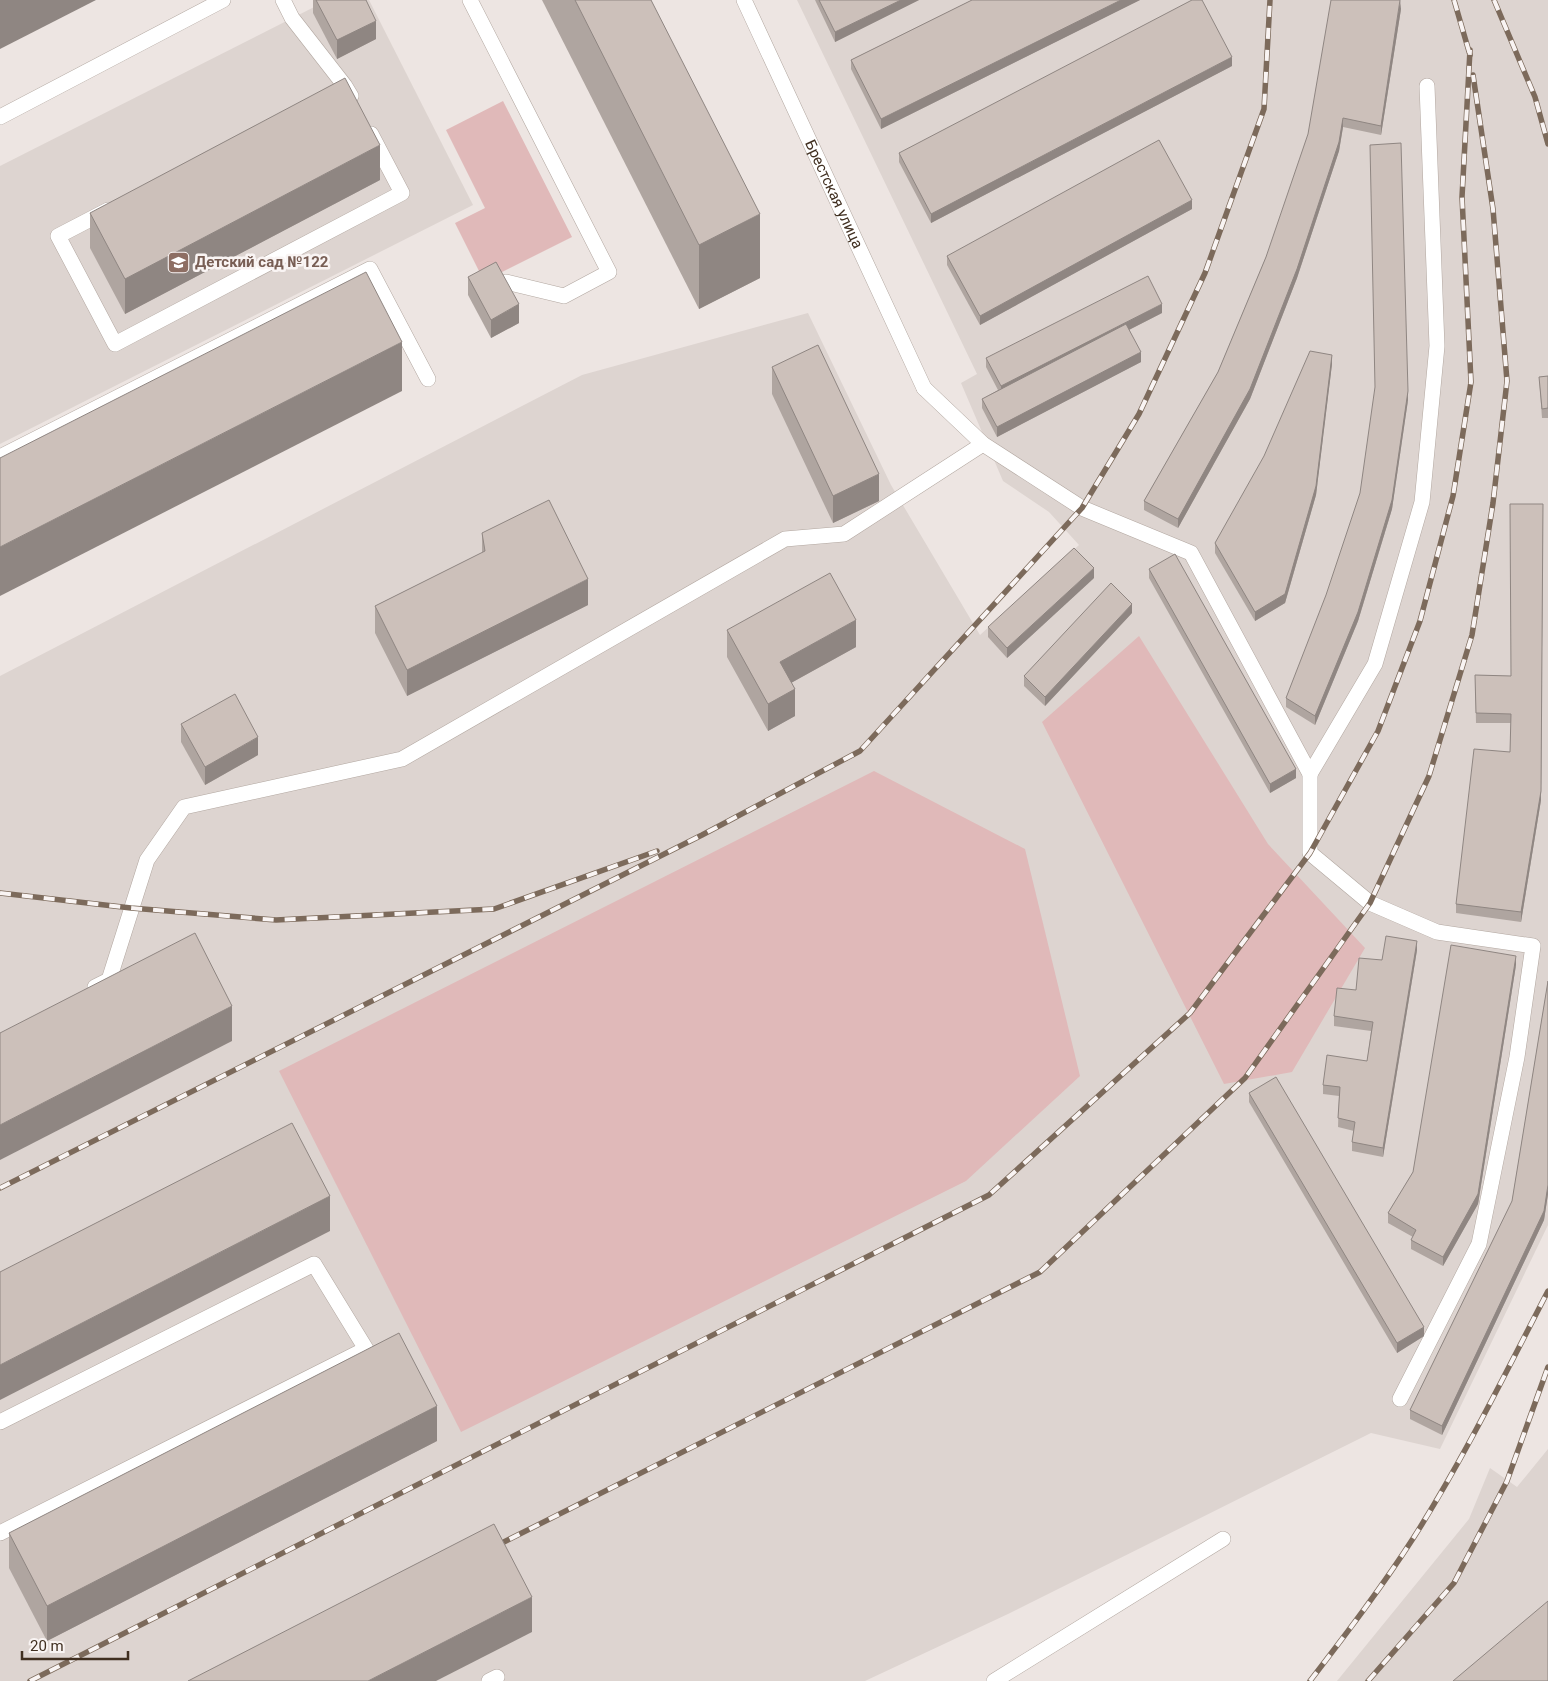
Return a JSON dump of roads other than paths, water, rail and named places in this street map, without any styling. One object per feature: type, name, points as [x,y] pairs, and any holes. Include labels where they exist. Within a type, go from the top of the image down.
[{"type":"street","points":[[0,117],[223,0]]},
{"type":"street","points":[[119,204],[58,236],[115,344],[402,193],[345,86],[292,18],[282,0]]},
{"type":"street","points":[[470,0],[610,272],[564,296],[506,282]]},
{"type":"street","name":"Брестская улица","points":[[744,0],[924,388],[983,444]]},
{"type":"street","points":[[328,95],[345,86]]},
{"type":"street","points":[[1310,774],[1374,664],[1422,502],[1437,346],[1427,86]]},
{"type":"street","points":[[0,457],[370,268],[428,379]]},
{"type":"street","points":[[84,993],[109,980],[147,860],[184,807],[402,759],[785,539],[844,534],[983,444],[1082,508],[1191,553],[1310,774],[1310,853],[1370,903],[1437,932],[1533,946],[1517,1056],[1478,1244],[1400,1399]]},
{"type":"street","points":[[0,1422],[314,1264],[366,1349],[0,1533]]},
{"type":"street","points":[[994,1681],[1223,1539]]},
{"type":"railway","points":[[0,1188],[702,835],[860,751],[1082,508],[1139,414],[1205,273],[1264,109],[1270,0]]},
{"type":"railway","points":[[1454,0],[1470,55]]},
{"type":"railway","points":[[1494,0],[1535,97],[1548,144]]},
{"type":"railway","points":[[30,1681],[989,1195],[1190,1013],[1310,853],[1378,731],[1420,621],[1453,496],[1471,382],[1462,197],[1470,50]]},
{"type":"railway","points":[[490,1549],[1040,1272],[1245,1078],[1370,903],[1429,776],[1472,635],[1493,503],[1507,381],[1493,209],[1473,75]]},
{"type":"railway","points":[[0,893],[131,908],[276,920],[494,909],[657,851]]},
{"type":"railway","points":[[1310,1681],[1414,1537],[1484,1416],[1548,1291]]},
{"type":"railway","points":[[1368,1681],[1454,1583],[1507,1481],[1548,1367]]},
{"type":"place","name":"Детский сад №122","points":[[179,262]]}]
